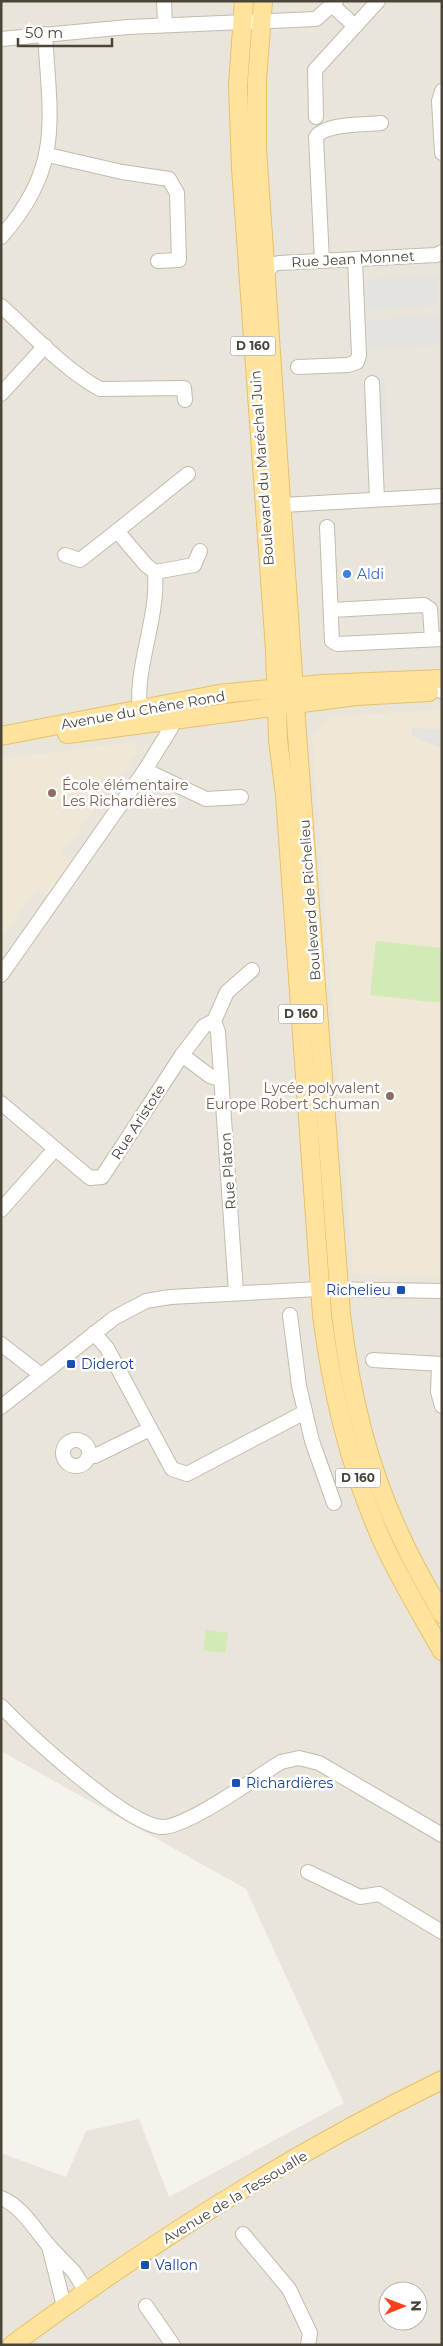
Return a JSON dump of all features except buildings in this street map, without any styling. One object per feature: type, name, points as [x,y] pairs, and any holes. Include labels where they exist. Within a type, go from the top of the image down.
[{"type":"main road","name":"Boulevard du Maréchal Juin","points":[[244,1],[241,21],[238,86],[241,168],[286,697],[278,726]]},
{"type":"main road","name":"Boulevard du Maréchal Juin","points":[[263,1],[257,81],[257,148],[293,662]]},
{"type":"main road","name":"Boulevard de Richelieu","points":[[293,662],[286,697],[344,1344],[356,1407],[374,1471],[404,1543],[442,1614]]},
{"type":"main road","points":[[286,697],[442,688]]},
{"type":"main road","points":[[286,697],[321,702],[356,696],[442,688]]},
{"type":"main road","name":"Avenue du Chêne Rond","points":[[1,736],[286,697]]},
{"type":"main road","name":"Avenue du Chêne Rond","points":[[1,741],[140,717]]},
{"type":"main road","name":"Boulevard de Richelieu","points":[[278,726],[285,795],[319,1289],[328,1364],[340,1418],[358,1477],[384,1544],[442,1651]]},
{"type":"main road","name":"Avenue de la Tessoualle","points":[[12,2345],[86,2291],[270,2174],[442,2080]]},
{"type":"street","points":[[164,1],[164,25]]},
{"type":"street","points":[[316,117],[315,70],[378,1]]},
{"type":"street","points":[[1,39],[164,25],[316,19],[334,3],[355,26]]},
{"type":"street","points":[[1,237],[16,221],[34,192],[48,155],[51,126],[45,34]]},
{"type":"street","points":[[442,91],[439,101],[442,153]]},
{"type":"street","points":[[322,260],[316,137],[319,132],[332,128],[381,123]]},
{"type":"street","points":[[48,155],[122,172],[169,179],[177,193],[179,260],[158,261]]},
{"type":"street","name":"Rue Jean Monnet","points":[[267,271],[274,264],[322,260],[355,260],[442,252]]},
{"type":"street","points":[[298,368],[348,365],[357,362],[359,355],[355,260]]},
{"type":"street","points":[[1,306],[90,384],[100,389],[184,388],[185,400]]},
{"type":"street","points":[[1,394],[45,346]]},
{"type":"street","points":[[372,383],[377,499]]},
{"type":"street","points":[[65,555],[80,560],[188,474]]},
{"type":"street","points":[[283,505],[442,496]]},
{"type":"street","points":[[327,526],[332,641],[337,644],[437,639],[430,609],[424,605],[331,610]]},
{"type":"street","points":[[117,531],[146,565],[155,572],[194,565],[200,550]]},
{"type":"street","points":[[140,717],[138,694],[150,635],[156,589],[155,572]]},
{"type":"street","points":[[1,975],[145,770],[171,728],[168,713]]},
{"type":"street","points":[[145,770],[206,799],[241,796]]},
{"type":"street","name":"Rue Aristote","points":[[1,1104],[90,1178],[102,1177],[182,1055],[204,1026],[214,1021],[227,992],[252,970]]},
{"type":"street","name":"Rue Platon","points":[[214,1021],[218,1032],[236,1292]]},
{"type":"street","points":[[182,1055],[210,1076],[221,1080]]},
{"type":"street","points":[[1,1210],[54,1150]]},
{"type":"street","points":[[1,1406],[114,1318],[146,1301],[170,1296],[319,1289],[442,1291]]},
{"type":"street","points":[[290,1315],[298,1386],[312,1441],[334,1503]]},
{"type":"street","points":[[94,1333],[107,1348],[172,1469],[186,1474],[305,1412]]},
{"type":"street","points":[[1,1344],[40,1375]]},
{"type":"street","points":[[373,1360],[440,1364],[438,1392],[442,1406]]},
{"type":"street","points":[[89,1455],[95,1456],[150,1429]]},
{"type":"street","points":[[1,1706],[38,1744],[110,1800],[139,1818],[161,1827],[182,1823],[281,1762],[299,1758],[319,1763],[442,1835]]},
{"type":"street","points":[[308,1872],[360,1897],[379,1894],[442,1932]]},
{"type":"street","points":[[1,2198],[10,2201],[24,2216],[74,2272],[86,2291]]},
{"type":"street","points":[[243,2234],[289,2289],[310,2333],[308,2345]]},
{"type":"street","points":[[49,2246],[64,2306]]},
{"type":"street","points":[[146,2306],[173,2345]]},
{"type":"shaded area","points":[[1,1],[442,1],[442,2345],[1,2345],[1,2153],[66,2177],[86,2131],[139,2119],[169,2197],[344,2103],[246,1889],[1,1751]]},
{"type":"shaded area","points":[[437,276],[439,305],[366,310],[363,279]]},
{"type":"shaded area","points":[[439,315],[441,345],[368,348],[366,320]]},
{"type":"shaded area","points":[[385,377],[388,453],[380,453],[376,378]]},
{"type":"shaded area","name":"Lycée polyvalent Europe Robert Schuman","points":[[442,709],[442,1277],[353,1274],[312,738],[331,717]]},
{"type":"shaded area","points":[[412,728],[442,730],[442,749],[412,736]]},
{"type":"shaded area","points":[[134,742],[137,753],[61,854],[71,861],[48,895],[37,888],[1,938],[1,759]]},
{"type":"green space","points":[[376,941],[442,948],[442,1003],[370,995]]},
{"type":"green space","points":[[206,1630],[228,1633],[225,1653],[203,1650]]},
{"type":"place","name":"Aldi","points":[[347,574]]},
{"type":"place","name":"École élémentaire Les Richardières","points":[[52,793]]},
{"type":"place","name":"Lycée polyvalent Europe Robert Schuman","points":[[390,1096]]},
{"type":"place","name":"Richelieu","points":[[401,1290]]},
{"type":"place","name":"Diderot","points":[[71,1364]]},
{"type":"place","name":"Richardières","points":[[236,1783]]},
{"type":"place","name":"Vallon","points":[[145,2265]]}]
